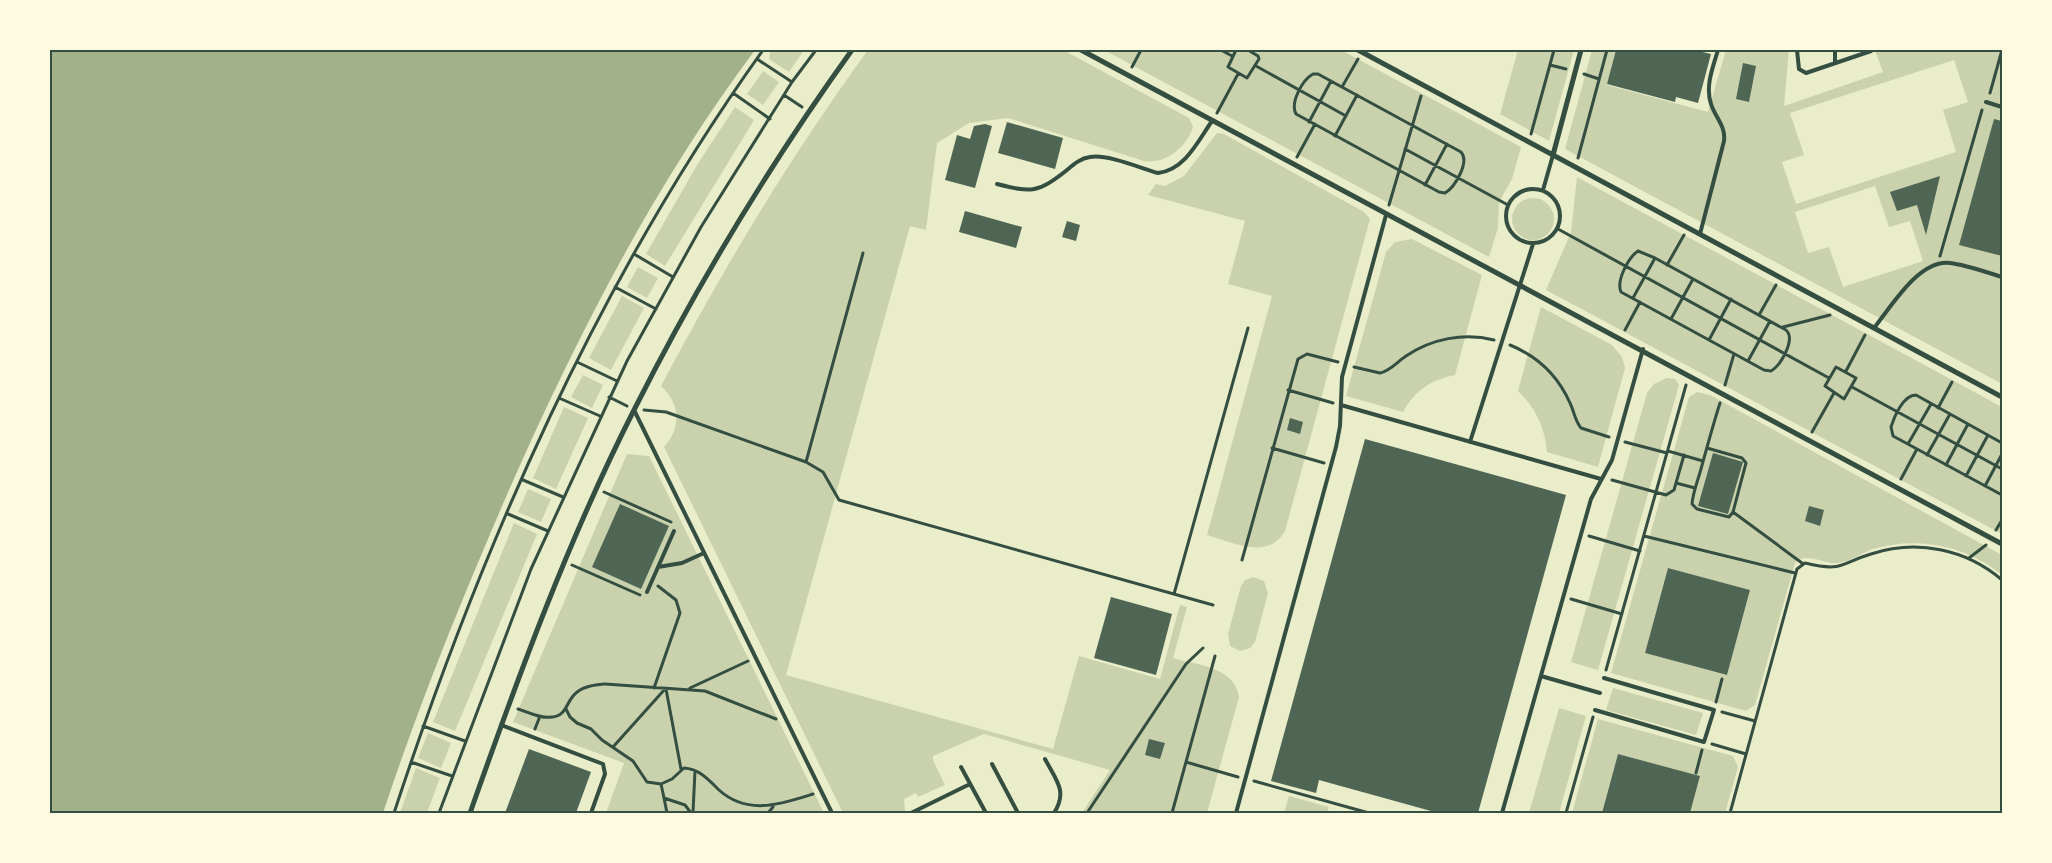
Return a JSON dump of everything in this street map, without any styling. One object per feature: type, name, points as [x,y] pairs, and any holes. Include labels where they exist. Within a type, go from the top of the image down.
[{"type":"street","points":[[470,813],[508,706],[565,562],[634,410],[725,241],[808,112],[852,50]]},
{"type":"street","points":[[1080,50],[1519,286],[1722,392],[2002,544]]},
{"type":"street","points":[[1552,155],[1581,50]]},
{"type":"street","points":[[1360,51],[2002,397]]},
{"type":"lane","points":[[1700,234],[1724,141],[1724,131],[1711,106],[1708,91],[1718,50]]},
{"type":"lane","points":[[1797,50],[1797,64],[1804,73],[1871,51]]},
{"type":"lane","points":[[1835,50],[1835,63]]},
{"type":"lane","points":[[1986,102],[2002,106]]},
{"type":"lane","points":[[997,184],[1023,191],[1036,190],[1048,185],[1079,161],[1093,156],[1158,173],[1164,172],[1182,163],[1212,121]]},
{"type":"lane","points":[[1543,190],[1552,155]]},
{"type":"lane","points":[[1543,190],[1559,206],[1561,214],[1558,229],[1547,240],[1533,244],[1518,239],[1508,228],[1506,212],[1508,205],[1514,197],[1523,191],[1543,190]]},
{"type":"lane","points":[[1236,813],[1332,465],[1339,432],[1342,377],[1386,215]]},
{"type":"lane","points":[[1470,442],[1500,341],[1533,244]]},
{"type":"lane","points":[[1872,327],[1922,271],[1938,264],[1950,263],[2002,277]]},
{"type":"lane","points":[[1502,813],[1592,494],[1612,460],[1643,350]]},
{"type":"lane","points":[[1341,405],[1601,478]]},
{"type":"lane","points":[[634,410],[832,813]]},
{"type":"lane","points":[[647,592],[674,531]]},
{"type":"lane","points":[[658,568],[682,563],[704,552]]},
{"type":"lane","points":[[1541,676],[1600,693]]},
{"type":"lane","points":[[1595,710],[1704,742],[1714,710],[1604,678]]},
{"type":"lane","points":[[501,725],[603,764],[605,774],[591,813]]},
{"type":"lane","points":[[1045,759],[1061,791],[1061,800],[1054,813]]},
{"type":"lane","points":[[992,764],[1018,813]]},
{"type":"lane","points":[[961,767],[986,813]]},
{"type":"lane","points":[[911,813],[970,784]]},
{"type":"path","points":[[394,813],[423,726],[508,514],[559,398],[615,287],[634,254],[688,163],[763,50]]},
{"type":"path","points":[[438,813],[548,531],[609,397],[701,227],[792,82],[816,50]]},
{"type":"path","points":[[1127,75],[1141,50]]},
{"type":"path","points":[[1169,50],[1174,50]]},
{"type":"path","points":[[1221,50],[1232,56]]},
{"type":"path","points":[[1236,50],[1228,67],[1238,74],[1249,77],[1259,57],[1250,50]]},
{"type":"path","points":[[1529,142],[1554,50]]},
{"type":"path","points":[[1575,167],[1607,50]]},
{"type":"path","points":[[1938,264],[1978,120],[1986,102],[2002,50]]},
{"type":"path","points":[[1342,87],[1360,51]]},
{"type":"path","points":[[757,59],[792,82]]},
{"type":"path","points":[[1256,66],[1346,116]]},
{"type":"path","points":[[1212,121],[1238,74]]},
{"type":"path","points":[[1318,74],[1332,81],[1447,144],[1465,157],[1465,163],[1451,189],[1446,193],[1438,192],[1296,114],[1293,108],[1308,77],[1318,74]]},
{"type":"path","points":[[1309,122],[1332,81]]},
{"type":"path","points":[[1386,215],[1424,86]]},
{"type":"path","points":[[734,93],[770,119]]},
{"type":"path","points":[[784,95],[808,112]]},
{"type":"path","points":[[1335,136],[1357,95]]},
{"type":"path","points":[[1292,165],[1315,124]]},
{"type":"path","points":[[1425,185],[1447,144]]},
{"type":"path","points":[[1406,149],[1508,205]]},
{"type":"path","points":[[1667,265],[1688,228]]},
{"type":"path","points":[[1558,229],[1829,378]]},
{"type":"path","points":[[1638,251],[1655,258],[1788,332],[1790,337],[1784,353],[1776,366],[1771,371],[1764,370],[1621,292],[1619,286],[1633,254],[1638,251]]},
{"type":"path","points":[[806,462],[863,253]]},
{"type":"path","points":[[634,254],[673,277]]},
{"type":"path","points":[[1633,298],[1655,258]]},
{"type":"path","points":[[1759,315],[1780,277]]},
{"type":"path","points":[[1671,319],[1693,279]]},
{"type":"path","points":[[615,287],[656,309]]},
{"type":"path","points":[[1708,340],[1731,300]]},
{"type":"path","points":[[1620,338],[1640,302]]},
{"type":"path","points":[[1782,328],[1843,311]]},
{"type":"path","points":[[1748,361],[1770,321]]},
{"type":"path","points":[[1846,371],[1872,327]]},
{"type":"path","points":[[1174,594],[1248,328]]},
{"type":"path","points":[[1242,560],[1296,362],[1301,355],[1307,354],[1380,373],[1414,351],[1439,341],[1473,337],[1500,341],[1529,354],[1549,371],[1567,396],[1581,428],[1618,440],[1703,461]]},
{"type":"path","points":[[1707,448],[1742,458],[1746,462],[1733,512],[1726,517],[1695,508],[1692,501],[1722,392],[1734,354]]},
{"type":"path","points":[[577,362],[617,381]]},
{"type":"path","points":[[1836,367],[1856,378],[1844,399],[1825,388],[1829,378],[1836,367]]},
{"type":"path","points":[[1938,408],[1957,373]]},
{"type":"path","points":[[1604,678],[1689,375]]},
{"type":"path","points":[[1852,387],[2002,469]]},
{"type":"path","points":[[1288,390],[1341,405]]},
{"type":"path","points":[[1809,439],[1834,394]]},
{"type":"path","points":[[2002,443],[1931,404],[1910,395],[1906,398],[1892,424],[1892,433],[1908,444],[2002,496]]},
{"type":"path","points":[[609,397],[634,410],[666,412],[806,462],[823,472],[835,495],[842,502],[1212,605]]},
{"type":"path","points":[[559,398],[600,416]]},
{"type":"path","points":[[1908,444],[1931,404]]},
{"type":"path","points":[[1928,455],[1950,414]]},
{"type":"path","points":[[1946,465],[1968,424]]},
{"type":"path","points":[[1966,476],[1988,435]]},
{"type":"path","points":[[1272,448],[1332,465]]},
{"type":"path","points":[[1897,487],[1917,449]]},
{"type":"path","points":[[1984,486],[2002,454]]},
{"type":"path","points":[[1601,478],[1656,493],[1669,494],[1673,491],[1684,455]]},
{"type":"path","points":[[523,480],[563,498]]},
{"type":"path","points":[[1676,483],[1695,488]]},
{"type":"path","points":[[597,489],[671,522],[674,526],[674,531]]},
{"type":"path","points":[[1733,512],[1802,564],[1834,568],[1887,549],[1928,547],[1969,558],[2002,580]]},
{"type":"path","points":[[508,514],[548,531]]},
{"type":"path","points":[[1581,534],[1640,550]]},
{"type":"path","points":[[1644,536],[1795,573]]},
{"type":"path","points":[[565,562],[638,595],[647,592]]},
{"type":"path","points":[[1730,813],[1795,573],[1802,564]]},
{"type":"path","points":[[654,688],[680,613],[678,603],[668,594]]},
{"type":"path","points":[[1563,597],[1622,614]]},
{"type":"path","points":[[1087,813],[1186,664],[1203,648]]},
{"type":"path","points":[[1172,813],[1215,656]]},
{"type":"path","points":[[688,689],[744,663]]},
{"type":"path","points":[[1722,679],[1714,710],[1755,721]]},
{"type":"path","points":[[508,706],[552,718],[566,709],[576,693],[593,685],[605,684],[688,689],[713,693],[788,724]]},
{"type":"path","points":[[612,747],[666,688]]},
{"type":"path","points":[[666,688],[681,769]]},
{"type":"path","points":[[566,709],[570,717],[591,729],[636,765],[647,782],[661,784],[672,779],[681,769]]},
{"type":"path","points":[[1566,813],[1595,710]]},
{"type":"path","points":[[423,726],[465,741]]},
{"type":"path","points":[[1696,773],[1704,742],[1746,754]]},
{"type":"path","points":[[411,762],[452,776]]},
{"type":"path","points":[[1186,762],[1366,813]]},
{"type":"path","points":[[681,769],[696,771],[736,801],[749,806],[773,806],[821,792]]},
{"type":"path","points":[[692,813],[696,771]]},
{"type":"path","points":[[661,784],[667,813]]},
{"type":"path","points":[[664,798],[685,805],[692,813]]},
{"type":"path","points":[[768,813],[773,806]]},
{"type":"shaded area","points":[[50,50],[755,50],[718,101],[651,208],[590,319],[562,375],[509,490],[458,610],[411,731],[383,813],[50,813]]},
{"type":"shaded area","points":[[771,50],[804,50],[789,72],[769,59]]},
{"type":"shaded area","points":[[868,50],[1063,50],[1189,118],[1193,127],[1180,148],[1167,157],[1152,162],[1008,118],[969,123],[937,143],[926,230],[910,226],[786,675],[1053,749],[1079,656],[1160,679],[1180,605],[1187,607],[1173,658],[1223,673],[1236,687],[1239,697],[1207,813],[1082,813],[1110,770],[984,734],[933,756],[933,760],[945,785],[918,797],[916,793],[904,799],[905,812],[843,813],[664,447],[674,432],[676,416],[672,400],[661,386],[758,214],[811,131]]},
{"type":"shaded area","points":[[1104,50],[1341,50],[1521,147],[1512,179],[1499,202],[1498,228],[1489,257]]},
{"type":"shaded area","points":[[1518,50],[1574,50],[1549,141],[1500,114]]},
{"type":"shaded area","points":[[1592,50],[1616,50],[1607,85],[1708,112],[1726,50],[1789,50],[1784,106],[1883,72],[1875,50],[2002,50],[2002,121],[1994,120],[1960,244],[2002,256],[2002,384],[1565,149]],"holes":[[[1954,60],[1968,102],[1943,110],[1956,152],[1796,204],[1782,162],[1804,155],[1790,113]],[[1875,186],[1889,227],[1910,221],[1923,261],[1843,287],[1829,247],[1808,253],[1795,212]]]},
{"type":"shaded area","points":[[763,71],[779,82],[763,105],[747,94]]},
{"type":"shaded area","points":[[735,107],[754,120],[665,266],[646,254],[697,165]]},
{"type":"shaded area","points":[[1217,133],[1224,134],[1364,212],[1370,219],[1285,531],[1278,540],[1269,545],[1259,547],[1238,545],[1207,535],[1272,296],[1228,284],[1245,221],[1148,195],[1156,184],[1165,186],[1184,176]]},
{"type":"shaded area","points":[[1577,177],[2002,407],[2002,534],[1546,290],[1571,232]]},
{"type":"shaded area","points":[[1533,198],[1548,204],[1554,219],[1548,234],[1533,240],[1518,234],[1512,219],[1518,204]]},
{"type":"shaded area","points":[[1412,239],[1482,275],[1455,375],[1424,387],[1403,412],[1346,396],[1386,252],[1395,242]]},
{"type":"shaded area","points":[[638,267],[658,278],[647,298],[627,287]]},
{"type":"shaded area","points":[[622,296],[644,308],[611,370],[589,358]]},
{"type":"shaded area","points":[[1541,307],[1612,345],[1622,357],[1625,368],[1598,467],[1547,452],[1542,427],[1535,411],[1518,391]]},
{"type":"shaded area","points":[[583,375],[603,385],[592,408],[571,397]]},
{"type":"shaded area","points":[[1667,378],[1675,379],[1679,385],[1598,670],[1571,662],[1647,393],[1654,384]]},
{"type":"shaded area","points":[[1697,392],[1710,395],[2002,555],[2002,575],[1973,556],[1957,550],[1924,544],[1890,545],[1873,549],[1838,563],[1810,558],[1799,560],[1795,563],[1755,705],[1746,711],[1611,673],[1689,397]],"holes":[[[1668,568],[1750,590],[1727,675],[1645,653]]]},
{"type":"shaded area","points":[[564,407],[588,418],[556,489],[533,478]]},
{"type":"shaded area","points":[[627,454],[649,456],[824,813],[606,813],[624,763],[513,722]]},
{"type":"shaded area","points":[[528,489],[551,499],[541,522],[518,512]]},
{"type":"shaded area","points":[[514,523],[537,534],[455,731],[433,722]]},
{"type":"shaded area","points":[[1253,577],[1264,581],[1268,593],[1255,642],[1250,648],[1240,651],[1230,646],[1228,634],[1241,586],[1245,580]]},
{"type":"shaded area","points":[[1613,688],[1703,713],[1696,735],[1606,710]]},
{"type":"shaded area","points":[[1559,708],[1586,716],[1559,813],[1529,813]]},
{"type":"shaded area","points":[[1598,719],[1733,756],[1738,767],[1725,813],[1690,813],[1700,776],[1618,754],[1602,813],[1572,813]]},
{"type":"shaded area","points":[[428,733],[451,743],[441,768],[418,758]]},
{"type":"shaded area","points":[[416,768],[440,778],[427,813],[400,813]]},
{"type":"shaded area","points":[[1289,796],[1329,807],[1327,813],[1284,813]]},
{"type":"building","points":[[1616,50],[1694,50],[1711,54],[1698,103],[1676,97],[1675,102],[1607,84]]},
{"type":"building","points":[[1743,63],[1756,66],[1749,102],[1736,99]]},
{"type":"building","points":[[1994,119],[2002,121],[2002,256],[1959,245]]},
{"type":"building","points":[[1007,122],[1063,138],[1055,169],[998,153]]},
{"type":"building","points":[[985,124],[992,126],[975,188],[945,180],[957,135],[970,139],[974,126]]},
{"type":"building","points":[[1940,176],[1926,235],[1917,205],[1897,211],[1890,192]]},
{"type":"building","points":[[965,211],[1022,227],[1016,248],[959,232]]},
{"type":"building","points":[[1067,221],[1080,225],[1076,241],[1062,237]]},
{"type":"building","points":[[1290,418],[1303,422],[1300,434],[1287,430]]},
{"type":"building","points":[[1365,439],[1566,495],[1478,813],[1430,813],[1431,811],[1319,780],[1316,793],[1271,781]]},
{"type":"building","points":[[1713,453],[1743,462],[1728,514],[1698,506]]},
{"type":"building","points":[[620,504],[669,526],[641,589],[592,567]]},
{"type":"building","points":[[1809,506],[1824,510],[1820,526],[1805,521]]},
{"type":"building","points":[[1668,568],[1750,590],[1727,675],[1645,653]]},
{"type":"building","points":[[1111,597],[1172,614],[1156,675],[1094,658]]},
{"type":"building","points":[[1149,739],[1165,743],[1160,759],[1145,755]]},
{"type":"building","points":[[529,749],[591,772],[576,813],[505,813]]},
{"type":"building","points":[[1618,754],[1700,776],[1690,813],[1602,813]]}]
